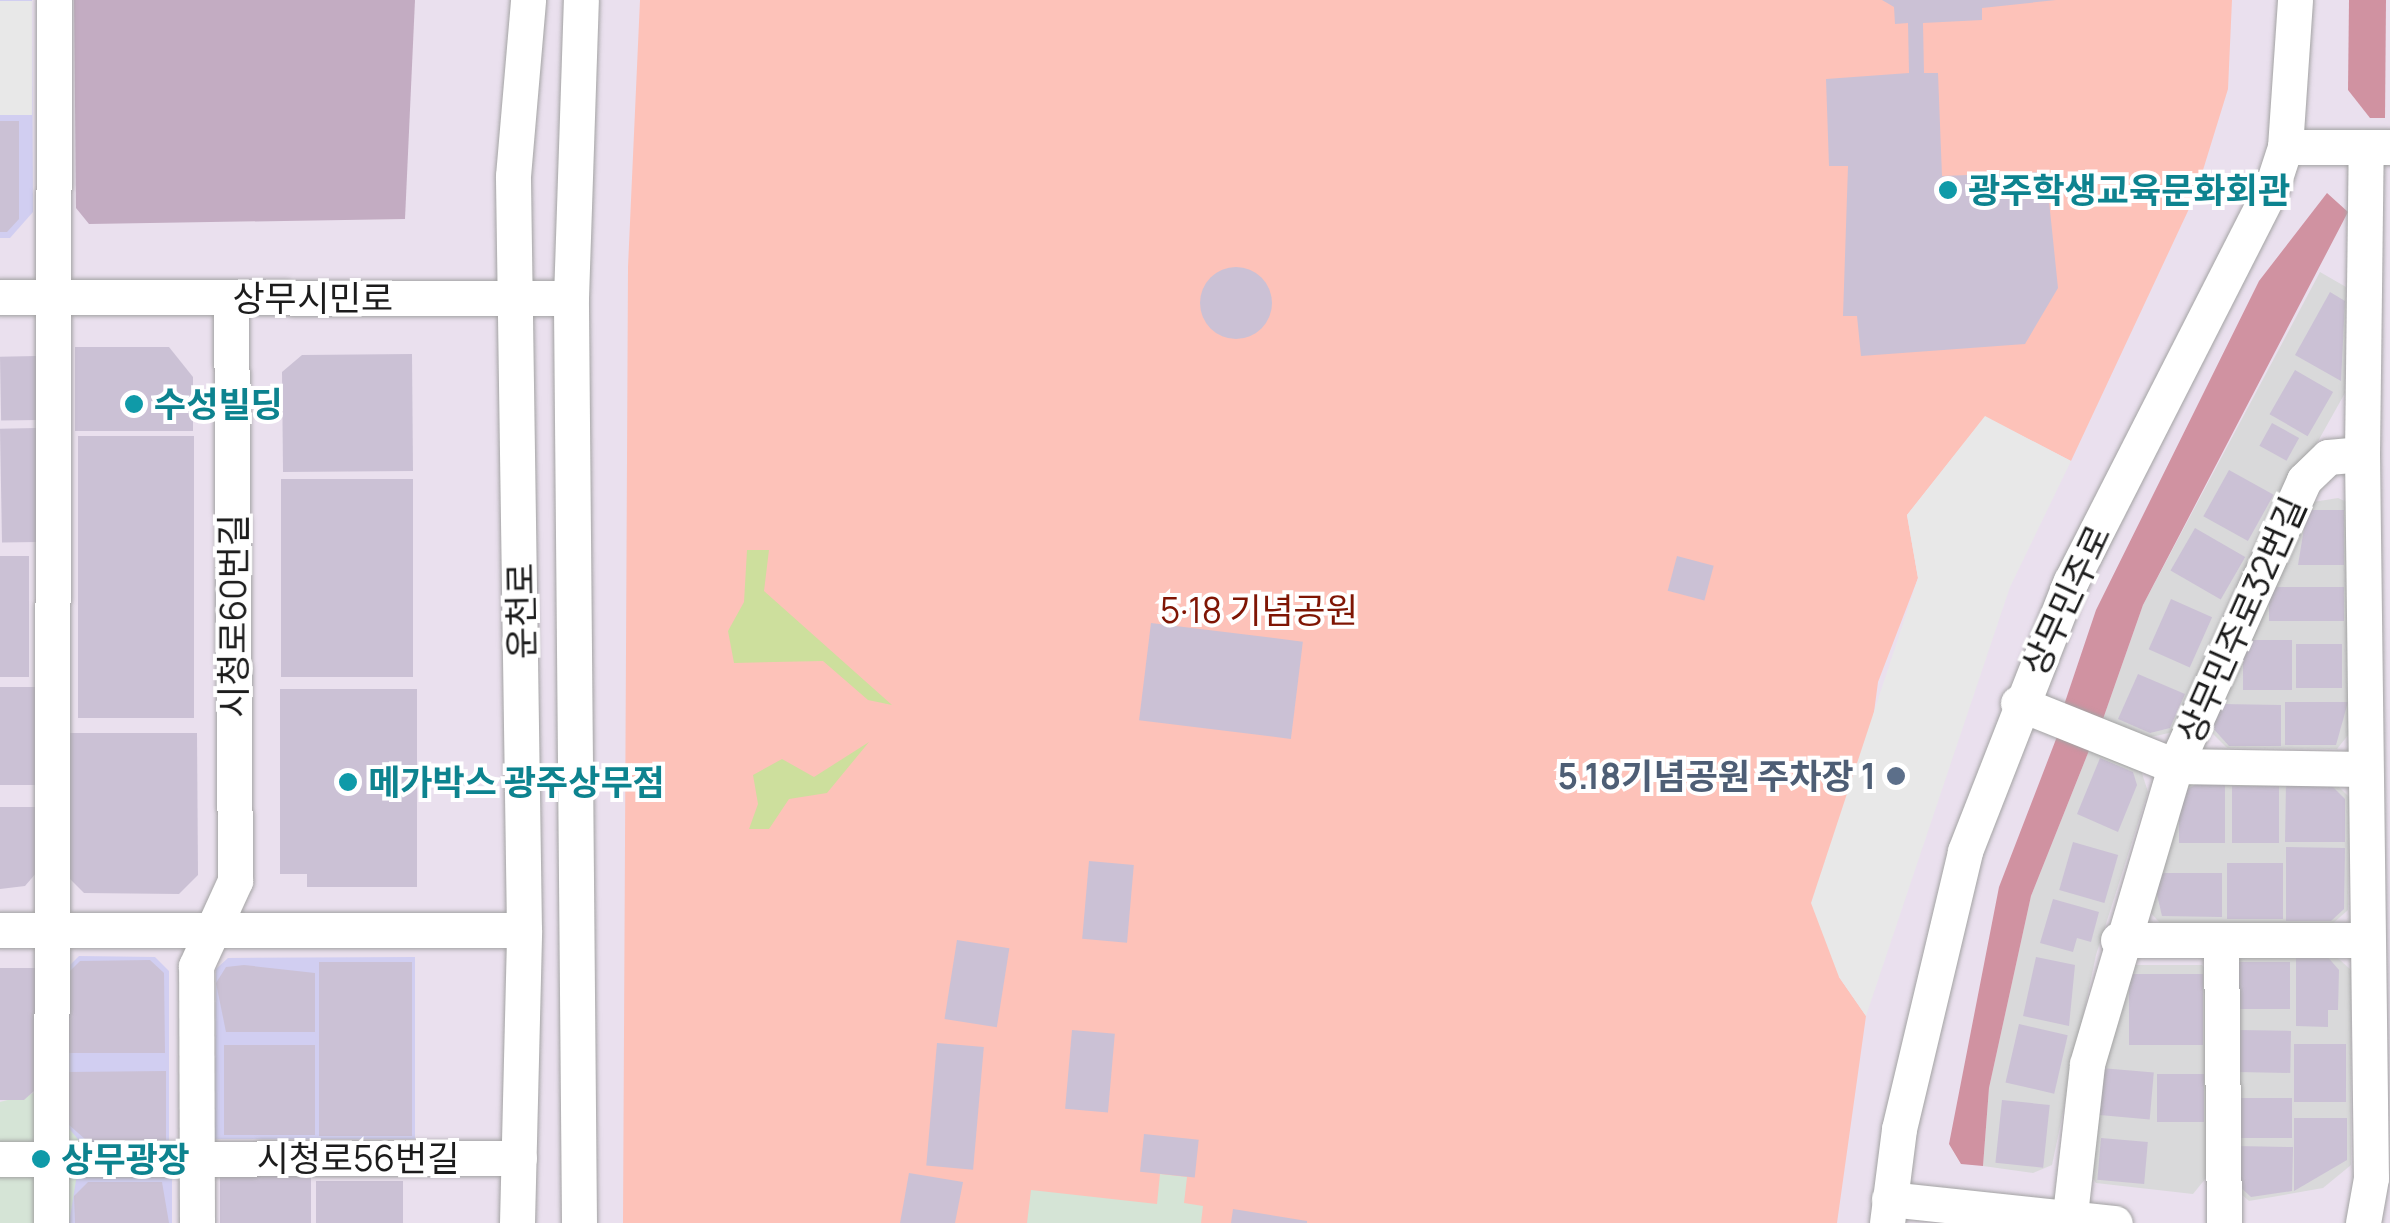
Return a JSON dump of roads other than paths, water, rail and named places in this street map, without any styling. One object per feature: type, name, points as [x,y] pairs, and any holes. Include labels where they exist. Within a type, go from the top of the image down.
[{"type":"street","points":[[51,1223],[54,0]]},
{"type":"street","name":"운천로","points":[[517,1223],[524,930],[514,176],[528,0]]},
{"type":"street","name":"운천로","points":[[579,1223],[572,298],[581,0]]},
{"type":"street","name":"상무민주로","points":[[1888,1211],[1960,869],[2018,704],[2286,147],[2295,0]]},
{"type":"street","points":[[2286,147],[2378,147]]},
{"type":"street","name":"상무민주로32번길","points":[[2364,1223],[2371,1178],[2365,940],[2362,454],[2378,147]]},
{"type":"street","name":"상무시민로","points":[[0,296],[572,298]]},
{"type":"street","name":"시청로60번길","points":[[214,929],[235,881],[231,299]]},
{"type":"street","name":"상무민주로32번길","points":[[2069,1219],[2087,1064],[2118,940],[2175,766],[2304,480],[2328,457],[2362,454]]},
{"type":"street","name":"상무민주로32번길","points":[[2018,704],[2175,766],[2363,769]]},
{"type":"street","points":[[197,1223],[196,966],[214,929]]},
{"type":"street","points":[[0,930],[524,930]]},
{"type":"street","points":[[2118,940],[2365,940]]},
{"type":"street","points":[[2222,940],[2224,1223]]},
{"type":"street","name":"시청로56번길","points":[[0,1159],[519,1158]]},
{"type":"street","points":[[1888,1211],[2115,1223]]},
{"type":"place","name":"광주학생교육문화회관","points":[[1948,190]]},
{"type":"place","name":"수성빌딩","points":[[134,404]]},
{"type":"place","name":"5.18기념공원 주차장 1","points":[[1896,776]]},
{"type":"place","name":"메가박스 광주상무점","points":[[348,782]]},
{"type":"place","name":"상무광장","points":[[41,1159]]},
{"type":"park label","name":"5·18 기념공원","points":[[1259,610]]}]
